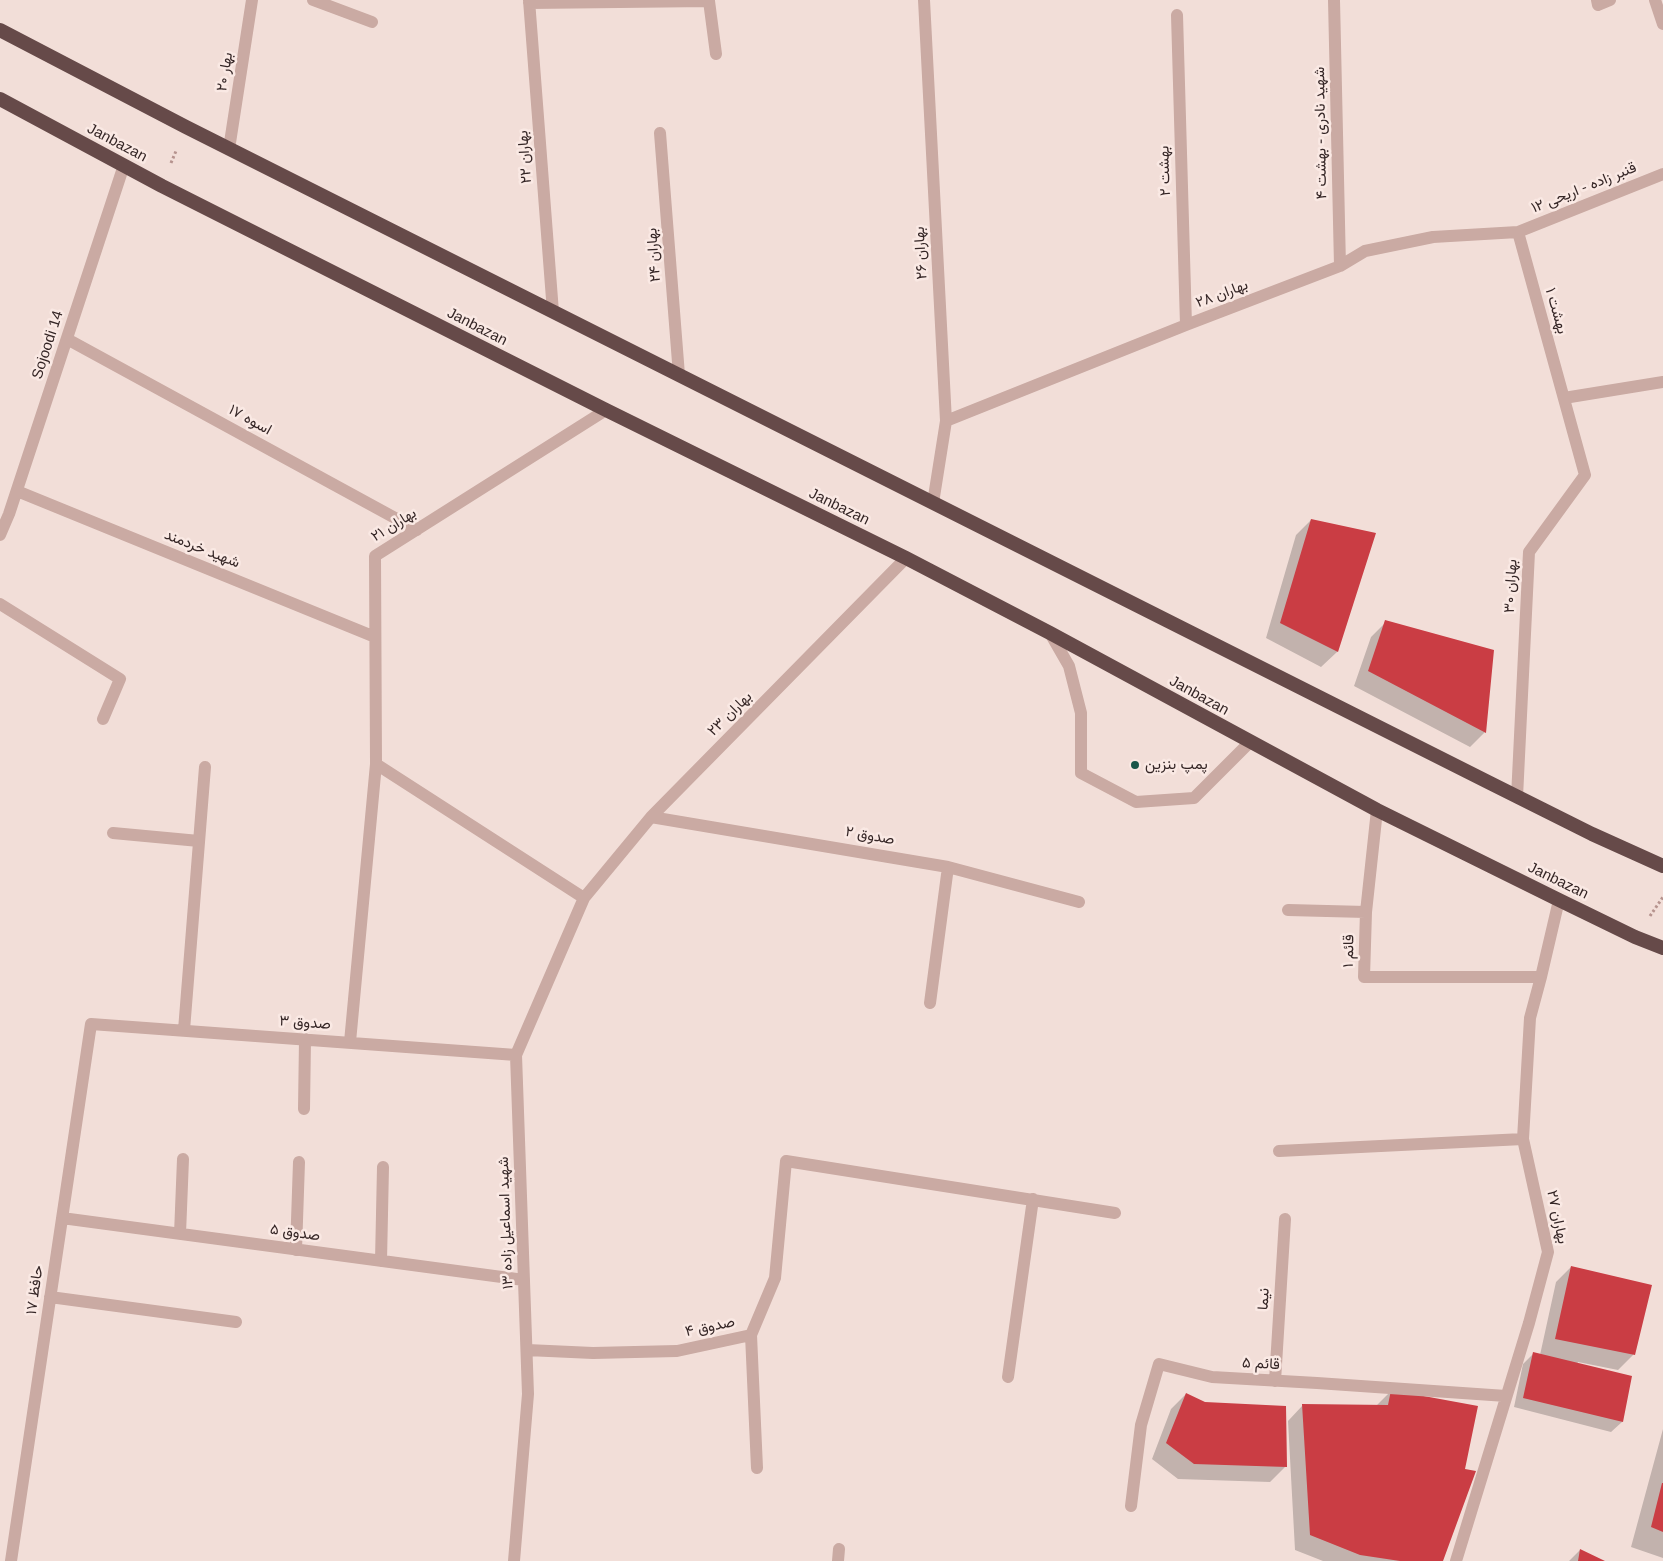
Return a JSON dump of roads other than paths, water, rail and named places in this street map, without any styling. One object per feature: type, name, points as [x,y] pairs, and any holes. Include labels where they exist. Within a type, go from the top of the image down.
[{"type":"highway","points":[[0,30],[229,149],[1517,797],[1663,866]]},
{"type":"highway","name":"Janbazan","points":[[0,99],[162,186],[1050,632],[1377,810],[1635,937],[1663,948]]},
{"type":"street","name":"بهار ۲۰","points":[[229,149],[252,0]]},
{"type":"street","points":[[313,0],[372,22]]},
{"type":"street","name":"بهاران ۲۶","points":[[924,0],[946,421],[933,503]]},
{"type":"street","name":"شهید نادری - بهشت ۴","points":[[1334,0],[1340,266]]},
{"type":"street","points":[[1597,0],[1598,5],[1610,0]]},
{"type":"street","points":[[1656,0],[1663,24]]},
{"type":"street","points":[[529,2],[709,1],[716,54]]},
{"type":"street","name":"بهاران ۲۲","points":[[529,2],[553,312]]},
{"type":"street","name":"بهشت ۲","points":[[1177,15],[1186,325]]},
{"type":"street","name":"بهاران ۲۴","points":[[660,133],[680,375]]},
{"type":"street","name":"Sojoodi 14","points":[[0,535],[17,491],[124,165]]},
{"type":"street","name":"قنبر زاده - اریحی ۱۲","points":[[1518,232],[1663,174]]},
{"type":"street","name":"بهاران ۲۸","points":[[946,421],[1340,266],[1365,251],[1434,237],[1518,232]]},
{"type":"street","name":"بهشت ۱","points":[[1518,232],[1564,398]]},
{"type":"street","name":"اسوه ۱۷","points":[[67,339],[417,530]]},
{"type":"street","points":[[1564,398],[1663,382]]},
{"type":"street","name":"بهاران ۳۰","points":[[1517,797],[1528,552],[1585,475],[1564,398]]},
{"type":"street","name":"بهاران ۲۱","points":[[350,1042],[376,764],[375,556],[606,410]]},
{"type":"street","name":"شهید خردمند","points":[[17,491],[375,637]]},
{"type":"street","name":"بهاران ۲۳","points":[[584,898],[651,817],[906,558]]},
{"type":"street","points":[[0,604],[120,679],[103,719]]},
{"type":"street","points":[[1050,632],[1069,666],[1081,713],[1081,773],[1136,802],[1194,798],[1250,742]]},
{"type":"street","points":[[376,764],[584,898]]},
{"type":"street","points":[[184,1030],[205,767]]},
{"type":"street","name":"قائم ۱","points":[[1377,810],[1366,912],[1364,976],[1541,977]]},
{"type":"street","name":"صدوق ۲","points":[[651,817],[948,867],[1079,902]]},
{"type":"street","points":[[113,833],[199,841]]},
{"type":"street","points":[[930,1003],[948,867]]},
{"type":"street","name":"شهید اسماعیل زاده ۱۳","points":[[514,1561],[528,1394],[516,1055],[584,898]]},
{"type":"street","name":"بهاران ۲۷","points":[[1456,1561],[1548,1252],[1523,1139],[1530,1018],[1559,900]]},
{"type":"street","points":[[1288,910],[1366,912]]},
{"type":"street","name":"صدوق ۳","points":[[91,1024],[516,1055]]},
{"type":"street","name":"حافظ ۱۷","points":[[11,1561],[91,1024]]},
{"type":"street","points":[[304,1109],[305,1039]]},
{"type":"street","points":[[1279,1151],[1523,1139]]},
{"type":"street","points":[[180,1234],[183,1159]]},
{"type":"street","name":"صدوق ۴","points":[[527,1350],[593,1353],[677,1351],[751,1335],[775,1278],[786,1161],[1034,1199]]},
{"type":"street","points":[[296,1250],[299,1162]]},
{"type":"street","points":[[381,1261],[383,1167]]},
{"type":"street","points":[[1008,1377],[1034,1199],[1115,1213]]},
{"type":"street","name":"صدوق ۵","points":[[62,1218],[524,1280]]},
{"type":"street","name":"نیما","points":[[1275,1381],[1285,1219]]},
{"type":"street","points":[[50,1297],[236,1322]]},
{"type":"street","points":[[751,1335],[757,1468]]},
{"type":"street","name":"قائم ۵","points":[[1132,1506],[1141,1424],[1159,1364],[1212,1377],[1506,1396]]},
{"type":"place","name":"پمپ بنزین","points":[[1135,765]]}]
